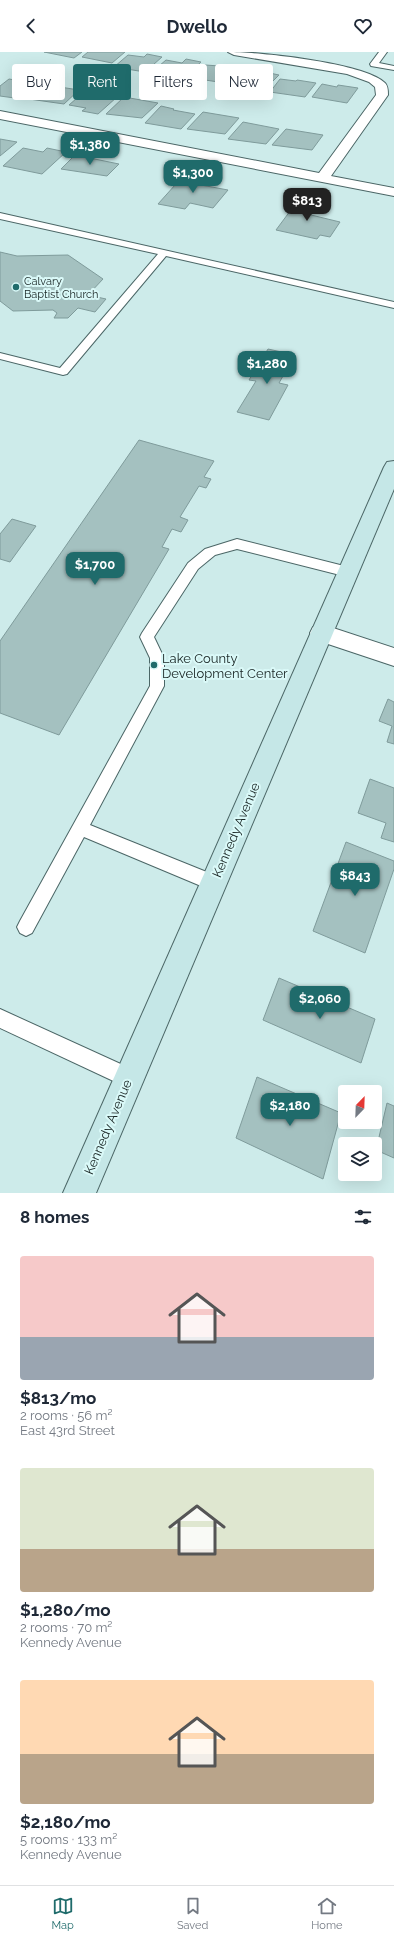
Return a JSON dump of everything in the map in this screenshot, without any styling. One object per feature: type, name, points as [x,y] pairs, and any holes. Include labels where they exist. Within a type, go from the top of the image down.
[{"type":"street","points":[[234,52],[350,71],[373,80],[381,86],[382,95],[322,178]]},
{"type":"street","points":[[0,115],[394,192]]},
{"type":"street","name":"Kennedy Avenue","points":[[79,1193],[394,467]]},
{"type":"street","points":[[321,633],[394,657]]},
{"type":"lane","points":[[383,52],[374,64],[394,68]]},
{"type":"lane","points":[[0,216],[394,305]]},
{"type":"lane","points":[[0,356],[63,372],[164,253]]},
{"type":"lane","points":[[26,927],[157,686],[157,658],[146,637],[193,566],[210,552],[237,544],[348,572]]},
{"type":"lane","points":[[80,828],[213,883]]},
{"type":"lane","points":[[0,1018],[129,1078]]},
{"type":"building","points":[[44,52],[82,52],[74,58]]},
{"type":"building","points":[[88,52],[125,52],[112,63],[82,57]]},
{"type":"building","points":[[147,54],[162,57],[154,64],[139,64],[139,71],[131,70],[131,64],[118,64],[128,55],[144,57]]},
{"type":"building","points":[[186,59],[201,62],[199,64],[161,64],[166,60],[182,63]]},
{"type":"building","points":[[207,65],[215,66],[215,81],[207,80]]},
{"type":"building","points":[[273,74],[279,75],[273,81]]},
{"type":"building","points":[[9,79],[12,79],[12,98],[0,96],[0,86]]},
{"type":"building","points":[[280,79],[316,83],[305,97],[273,92],[273,88]]},
{"type":"building","points":[[322,84],[337,87],[338,85],[358,88],[347,103],[312,97]]},
{"type":"building","points":[[65,88],[73,89],[73,96],[64,104],[36,100],[65,100]]},
{"type":"building","points":[[131,98],[158,103],[142,118],[106,114],[121,100],[131,100]]},
{"type":"building","points":[[75,100],[114,100],[98,114],[82,111],[86,108],[69,105]]},
{"type":"building","points":[[161,106],[195,114],[181,129],[145,123]]},
{"type":"building","points":[[203,112],[239,118],[225,134],[187,129]]},
{"type":"building","points":[[243,122],[279,129],[266,144],[228,139]]},
{"type":"building","points":[[286,129],[323,135],[312,150],[272,145]]},
{"type":"building","points":[[0,139],[17,142],[0,156]]},
{"type":"building","points":[[23,148],[43,152],[47,148],[66,152],[42,174],[3,166]]},
{"type":"building","points":[[75,155],[119,164],[107,176],[61,169]]},
{"type":"building","points":[[184,175],[206,179],[201,185],[228,190],[213,208],[190,203],[185,209],[158,204]]},
{"type":"building","points":[[299,199],[320,203],[311,215],[340,222],[330,237],[320,235],[317,239],[276,230]]},
{"type":"building","points":[[0,252],[17,256],[68,255],[103,279],[88,295],[106,299],[95,312],[78,308],[68,318],[54,318],[57,313],[53,310],[13,311],[0,301]]},
{"type":"building","points":[[268,349],[295,355],[279,383],[288,385],[269,420],[237,412],[256,381],[249,380]]},
{"type":"building","points":[[139,440],[214,461],[204,477],[211,479],[206,488],[199,486],[180,517],[188,520],[181,532],[172,529],[162,547],[169,549],[59,735],[0,713],[0,641]]},
{"type":"building","points":[[12,519],[36,526],[10,562],[0,559],[0,534]]},
{"type":"building","points":[[388,699],[394,702],[394,744],[387,742],[392,726],[379,721]]},
{"type":"building","points":[[370,779],[394,788],[394,842],[381,838],[386,823],[358,813]]},
{"type":"building","points":[[346,842],[394,861],[394,869],[365,953],[313,931]]},
{"type":"building","points":[[279,978],[375,1019],[361,1063],[263,1020]]},
{"type":"building","points":[[257,1077],[338,1112],[338,1124],[323,1179],[236,1138]]},
{"type":"building","points":[[387,1103],[394,1106],[394,1158],[382,1153],[382,1137],[379,1137]]},
{"type":"place","name":"Calvary Baptist Church","points":[[16,287]]},
{"type":"place","name":"Lake County Development Center","points":[[154,665]]}]
